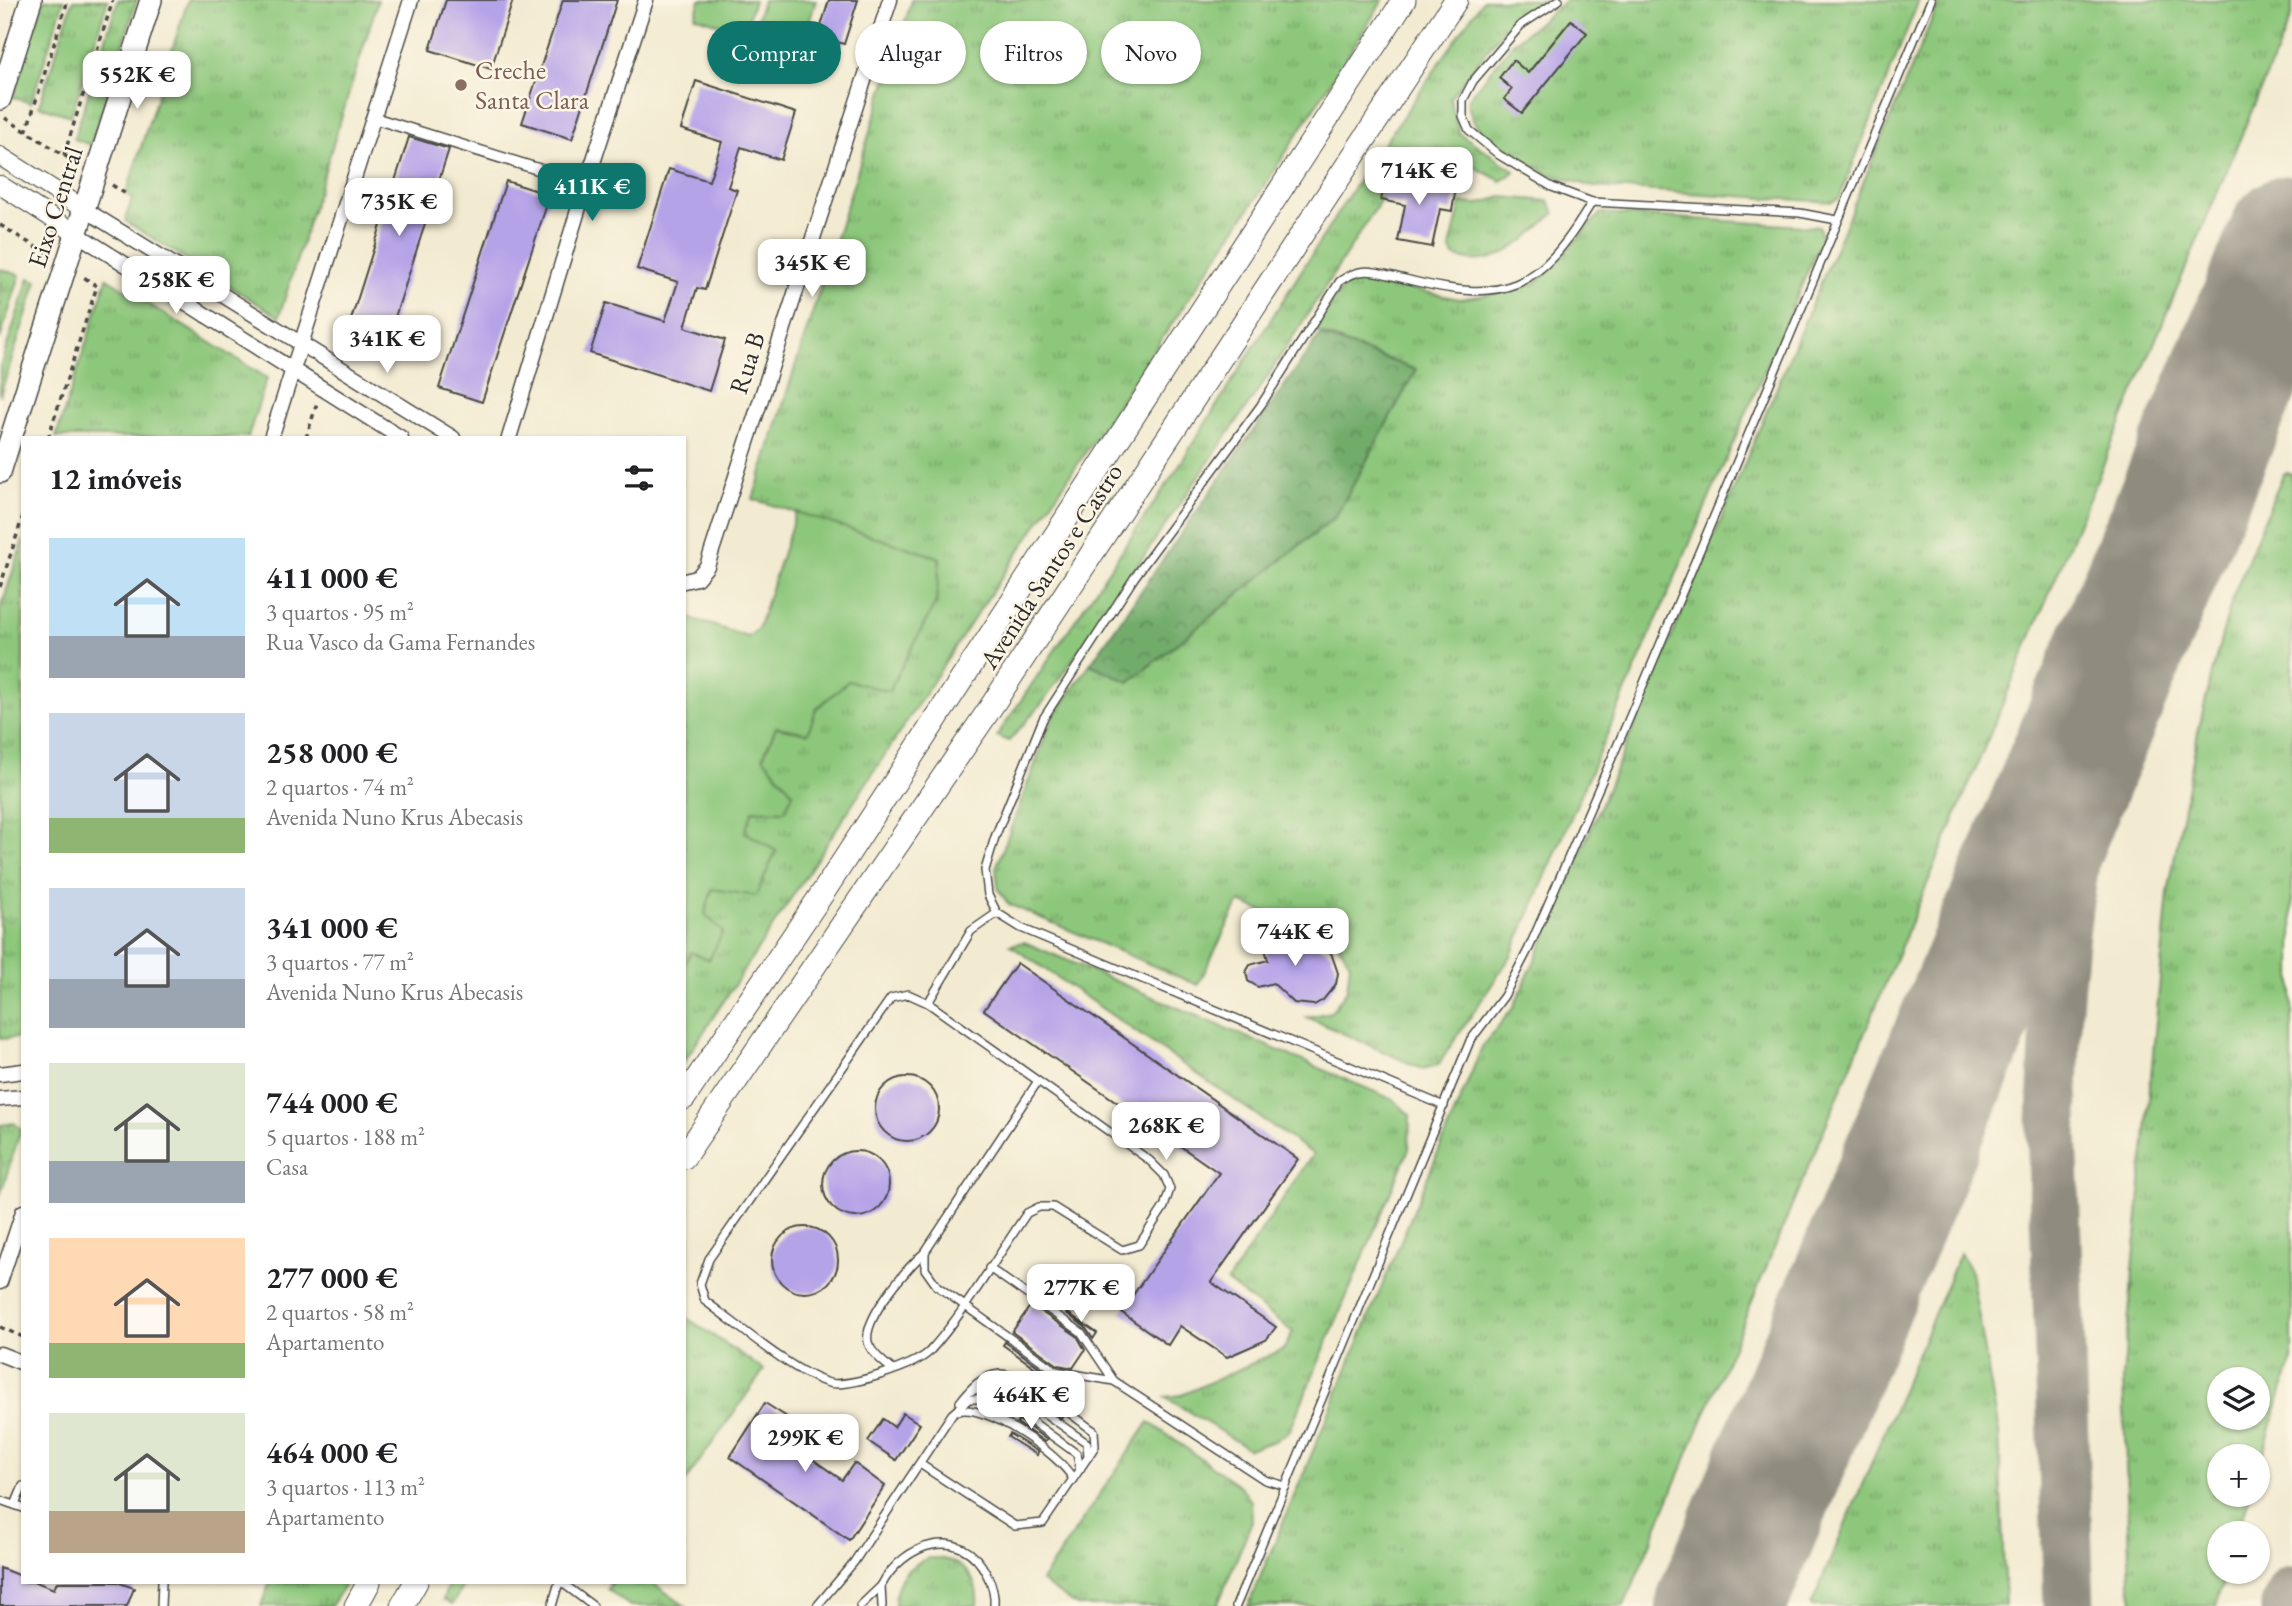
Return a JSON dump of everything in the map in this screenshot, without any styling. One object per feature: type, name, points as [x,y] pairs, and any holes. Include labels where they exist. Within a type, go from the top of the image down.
[{"type":"main road","points":[[0,99],[32,0]]},
{"type":"main road","name":"Eixo Central","points":[[0,472],[150,0]]},
{"type":"main road","name":"Avenida Santos e Castro","points":[[686,1095],[824,891],[1404,0]]},
{"type":"main road","name":"Avenida Santos e Castro","points":[[686,1154],[987,713],[1456,0]]},
{"type":"main road","points":[[356,1606],[368,1584]]},
{"type":"main road","points":[[402,1606],[414,1584]]},
{"type":"street","points":[[272,436],[411,0]]},
{"type":"street","points":[[510,436],[586,184],[646,0]]},
{"type":"street","name":"Rua B","points":[[691,580],[711,552],[890,0]]},
{"type":"street","points":[[374,118],[586,184]]},
{"type":"street","points":[[0,156],[450,436]]},
{"type":"street","points":[[0,186],[398,436]]},
{"type":"street","points":[[0,1074],[21,1071]]},
{"type":"street","points":[[0,1099],[21,1097]]},
{"type":"street","points":[[0,1282],[21,1218]]},
{"type":"street","points":[[0,1354],[21,1362]]},
{"type":"lane","points":[[1559,0],[1521,25],[1473,81],[1462,100],[1462,116],[1469,130],[1499,155],[1552,187],[1592,202],[1800,213],[1837,220]]},
{"type":"lane","points":[[1236,1606],[1471,1041],[1504,996],[1529,948],[1628,722],[1931,0]]},
{"type":"lane","points":[[1444,1106],[1021,929],[997,913],[988,895],[985,870],[995,837],[1043,719],[1135,578],[1261,405],[1340,281],[1354,271],[1376,271],[1456,290],[1489,291],[1519,285],[1548,264],[1571,236],[1592,202]]},
{"type":"lane","points":[[928,1003],[971,931],[997,913]]},
{"type":"lane","points":[[908,994],[928,1003],[1038,1081],[1149,1160],[1164,1174],[1170,1189],[1164,1207],[1139,1245],[1122,1250],[1053,1208],[1039,1208],[1027,1213],[927,1354],[876,1376],[831,1384],[807,1373],[705,1301],[700,1284],[709,1259],[891,998],[908,994]]},
{"type":"lane","points":[[892,1369],[869,1345],[867,1330],[904,1270],[925,1252],[1038,1081]]},
{"type":"lane","points":[[925,1252],[926,1269],[937,1286],[1056,1371],[1114,1381]]},
{"type":"lane","points":[[989,1268],[1081,1332],[1114,1381],[1265,1480],[1286,1486]]},
{"type":"lane","points":[[817,1606],[854,1562],[951,1413],[967,1392],[981,1380],[998,1374],[1015,1376],[1094,1431],[1096,1446],[1043,1523],[1015,1526],[920,1464]]},
{"type":"lane","points":[[967,1392],[988,1386],[1007,1387],[1087,1443],[1088,1457]]},
{"type":"lane","points":[[951,1413],[969,1399],[1001,1399],[1077,1454],[1080,1469]]},
{"type":"lane","points":[[951,1413],[964,1409],[997,1418],[1067,1466],[1073,1479]]},
{"type":"lane","points":[[0,1500],[19,1507]]},
{"type":"lane","points":[[860,1606],[881,1586],[904,1556],[926,1545],[945,1544],[961,1548],[983,1565],[990,1580],[994,1606]]},
{"type":"lane","points":[[161,1606],[162,1584]]},
{"type":"lane","points":[[552,1606],[559,1584]]},
{"type":"lane","points":[[563,1584],[593,1606]]},
{"type":"lane","points":[[881,1586],[882,1606]]},
{"type":"path","points":[[26,132],[68,0]]},
{"type":"path","points":[[64,155],[113,0]]},
{"type":"path","points":[[0,116],[126,194]]},
{"type":"path","points":[[49,436],[97,286]]},
{"type":"path","points":[[307,436],[323,391]]},
{"type":"path","points":[[0,587],[21,522]]},
{"type":"path","points":[[0,1327],[21,1336]]},
{"type":"green space","points":[[44,0],[64,0],[31,103],[13,97]]},
{"type":"green space","points":[[73,0],[108,0],[71,116],[39,106]]},
{"type":"green space","points":[[118,0],[137,0],[91,145],[74,139]]},
{"type":"green space","points":[[188,0],[378,0],[279,317],[125,221],[132,198],[126,194]]},
{"type":"green space","points":[[700,0],[754,0],[747,21],[710,21],[695,16]]},
{"type":"green space","points":[[763,0],[816,0],[810,21],[756,21]]},
{"type":"green space","points":[[912,0],[1383,0],[1269,179],[975,617],[686,1059],[686,960],[712,889],[776,852],[745,832],[753,810],[784,811],[763,757],[776,726],[816,709],[848,681],[940,558],[753,499],[885,84],[966,84],[966,21],[905,21]]},
{"type":"green space","points":[[1483,0],[1547,0],[1508,24],[1450,98],[1459,133],[1515,171],[1501,181],[1463,161],[1454,177],[1403,168],[1387,175],[1381,200],[1264,382],[1044,701],[1009,741],[997,736],[1175,472],[1354,187]]},
{"type":"green space","points":[[1567,0],[1919,0],[1839,199],[1831,202],[1594,187],[1546,173],[1482,134],[1472,118],[1467,101],[1513,43]]},
{"type":"green space","points":[[1940,0],[2292,0],[2292,15],[1624,1606],[1248,1606],[1483,1045],[1513,1008],[1541,947]]},
{"type":"green space","points":[[1502,197],[1548,201],[1555,213],[1521,242],[1497,256],[1469,260],[1454,256],[1450,248],[1461,203],[1478,204]]},
{"type":"green space","points":[[1601,213],[1819,227],[1822,238],[1511,956],[1438,1065],[1422,1069],[1307,1017],[1331,1012],[1347,990],[1350,964],[1337,941],[1239,902],[1198,985],[1008,904],[998,888],[996,868],[1052,719],[1090,664],[1129,682],[1336,516],[1416,370],[1312,330],[1346,284],[1359,278],[1459,299],[1511,291],[1535,284]]},
{"type":"green space","points":[[0,269],[20,275],[0,339]]},
{"type":"green space","points":[[29,278],[37,281],[0,396],[0,367]]},
{"type":"green space","points":[[107,278],[267,378],[248,436],[56,436]]},
{"type":"green space","points":[[1320,335],[1416,370],[1336,516],[1129,682],[1090,664]]},
{"type":"green space","points":[[2283,474],[2292,474],[2292,1359],[2266,1444],[2207,1444],[2207,1507],[2246,1507],[2242,1521],[2207,1521],[2207,1584],[2222,1584],[2216,1606],[2134,1606],[2130,1584],[2123,1377],[2168,893],[2198,732],[2233,596]]},
{"type":"green space","points":[[796,512],[940,558],[936,602],[889,691],[848,681],[816,709],[808,733],[776,727],[763,757],[793,793],[785,811],[753,810],[745,832],[776,851],[756,896],[712,889],[705,914],[723,932],[709,960],[691,952],[686,962],[686,617],[748,637],[758,629]]},
{"type":"green space","points":[[21,546],[21,1037],[0,1039],[0,611]]},
{"type":"green space","points":[[1024,942],[1394,1100],[1410,1115],[1409,1149],[1289,1432],[1274,1441],[1249,1449],[1165,1397],[1182,1395],[1284,1349],[1293,1332],[1227,1282],[1313,1154],[1010,945]]},
{"type":"green space","points":[[14,1123],[21,1129],[0,1196],[0,1125]]},
{"type":"green space","points":[[1960,1253],[1971,1272],[1999,1432],[2005,1606],[1811,1606]]},
{"type":"green space","points":[[686,1317],[764,1370],[686,1480],[686,1387]]},
{"type":"green space","points":[[1149,1422],[1241,1487],[1251,1501],[1252,1521],[1217,1606],[1077,1606],[1041,1581]]},
{"type":"green space","points":[[929,1558],[949,1561],[965,1570],[975,1585],[977,1606],[895,1606],[897,1589],[903,1576],[914,1565]]},
{"type":"green space","points":[[269,1584],[346,1584],[331,1606],[261,1606]]},
{"type":"green space","points":[[448,1584],[464,1584],[452,1605],[443,1600]]},
{"type":"green space","points":[[654,1584],[685,1606],[630,1606],[607,1589],[611,1585]]},
{"type":"building","points":[[446,0],[513,0],[491,69],[430,50]]},
{"type":"building","points":[[563,0],[617,0],[572,139],[522,123]]},
{"type":"building","points":[[829,0],[858,0],[844,44],[841,43],[841,21],[823,21]]},
{"type":"building","points":[[1571,20],[1587,33],[1522,113],[1504,99],[1512,89],[1499,78],[1513,60],[1528,73]]},
{"type":"building","points":[[696,81],[796,113],[781,160],[741,147],[728,187],[737,190],[705,290],[697,288],[685,327],[725,340],[709,391],[590,353],[606,303],[665,321],[678,282],[637,269],[669,169],[709,181],[722,142],[681,129]]},
{"type":"building","points":[[409,137],[449,149],[388,339],[349,326]]},
{"type":"building","points":[[1387,175],[1456,187],[1452,211],[1440,209],[1432,247],[1398,241],[1405,205],[1381,200]]},
{"type":"building","points":[[506,181],[550,195],[482,402],[439,388]]},
{"type":"building","points":[[1274,926],[1282,928],[1291,942],[1312,942],[1331,953],[1338,973],[1336,984],[1323,1000],[1314,1005],[1294,1003],[1273,983],[1258,987],[1248,981],[1246,972],[1250,965],[1268,960],[1262,937],[1266,929]]},
{"type":"building","points":[[1017,963],[1298,1159],[1211,1282],[1276,1327],[1266,1340],[1227,1357],[1180,1326],[1168,1345],[1121,1312],[1219,1173],[984,1010]]},
{"type":"building","points":[[907,1077],[925,1083],[933,1091],[939,1109],[933,1127],[925,1135],[907,1141],[889,1135],[881,1127],[875,1109],[881,1091],[889,1083]]},
{"type":"building","points":[[856,1151],[879,1161],[889,1184],[879,1207],[856,1217],[833,1207],[823,1184],[833,1161]]},
{"type":"building","points":[[811,1227],[829,1236],[836,1247],[836,1273],[829,1284],[818,1291],[799,1293],[781,1284],[774,1273],[772,1254],[781,1236],[792,1229]]},
{"type":"building","points":[[1039,1293],[1097,1333],[1093,1339],[1085,1327]]},
{"type":"building","points":[[1031,1305],[1077,1336],[1085,1350],[1073,1368],[1058,1365],[1012,1332]]},
{"type":"building","points":[[1005,1342],[1052,1376],[1065,1379],[1055,1393],[1069,1405],[1042,1386],[1048,1377],[1003,1345]]},
{"type":"building","points":[[1035,1396],[1063,1415],[1061,1418],[1034,1398]]},
{"type":"building","points":[[765,1403],[798,1424],[787,1441],[842,1480],[854,1463],[885,1486],[849,1540],[730,1457]]},
{"type":"building","points":[[903,1413],[920,1424],[896,1460],[868,1441],[883,1419],[894,1427]]},
{"type":"building","points":[[1019,1420],[1047,1440],[1045,1442],[1017,1423]]},
{"type":"building","points":[[1010,1434],[1038,1452],[1037,1455],[1008,1437]]},
{"type":"building","points":[[0,1568],[21,1576],[21,1584],[41,1584],[54,1589],[56,1584],[123,1584],[134,1588],[127,1606],[0,1606]]},
{"type":"taxiway","points":[[2069,1606],[2052,1129],[2059,980],[2067,906],[2088,792],[2133,636],[2174,521]]},
{"type":"taxiway","points":[[2286,1606],[2292,1592]]},
{"type":"runway","points":[[1720,1606],[2292,239]]},
{"type":"place","name":"Creche Santa Clara","points":[[461,85]]}]
